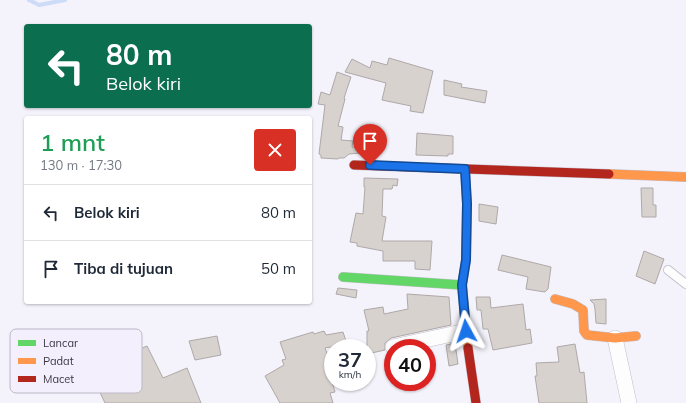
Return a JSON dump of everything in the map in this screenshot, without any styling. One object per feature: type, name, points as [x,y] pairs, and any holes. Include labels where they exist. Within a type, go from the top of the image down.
[{"type":"street","points":[[354,165],[686,178]]},
{"type":"street","points":[[465,169],[467,204],[466,260],[462,285],[466,331],[476,403]]},
{"type":"street","points":[[343,277],[462,285]]},
{"type":"street","points":[[555,299],[573,304],[583,310],[584,331],[586,334],[615,338],[636,336]]},
{"type":"street","points":[[430,339],[466,331]]},
{"type":"street","points":[[615,338],[629,403]]},
{"type":"lane","points":[[668,270],[686,284]]},
{"type":"building","points":[[389,58],[433,71],[423,113],[410,111],[411,106],[382,100],[386,83],[345,72],[352,59],[370,68],[372,61],[387,65]]},
{"type":"building","points":[[337,72],[351,77],[344,98],[338,126],[343,127],[341,140],[353,141],[352,147],[362,147],[361,153],[349,154],[344,158],[338,159],[321,158],[321,155],[319,154],[325,105],[318,104],[321,92],[330,95]]},
{"type":"building","points":[[444,80],[462,84],[461,87],[487,91],[485,103],[444,95]]},
{"type":"building","points":[[417,133],[453,136],[453,154],[448,154],[448,156],[416,155]]},
{"type":"building","points":[[364,178],[398,179],[397,186],[393,185],[392,189],[383,189],[382,216],[386,217],[382,241],[432,241],[430,270],[415,269],[415,261],[383,261],[383,251],[357,246],[357,243],[350,242],[356,213],[363,214],[365,187]]},
{"type":"building","points":[[641,188],[653,188],[653,205],[656,205],[656,217],[642,217]]},
{"type":"building","points":[[479,204],[498,207],[496,224],[479,221]]},
{"type":"building","points":[[644,251],[664,259],[655,284],[636,276]]},
{"type":"building","points":[[502,255],[551,267],[548,289],[545,292],[526,289],[528,277],[498,270]]},
{"type":"building","points":[[338,288],[357,290],[356,298],[336,294]]},
{"type":"building","points":[[407,294],[449,297],[451,325],[384,339],[384,350],[376,352],[376,339],[367,339],[367,331],[369,331],[364,310],[383,307],[384,314],[408,309]]},
{"type":"building","points":[[476,297],[490,297],[491,308],[523,304],[526,330],[530,329],[532,343],[493,350],[488,329],[483,329],[481,310],[477,310]]},
{"type":"building","points":[[606,299],[606,324],[596,323],[594,304],[590,300]]},
{"type":"building","points":[[324,331],[326,335],[343,332],[345,339],[324,339],[324,391],[335,391],[330,393],[333,403],[280,403],[265,376],[284,365],[282,360],[286,359],[280,342],[313,332],[314,334]]},
{"type":"building","points":[[217,336],[221,355],[195,360],[189,341]]},
{"type":"building","points":[[455,343],[458,364],[449,366],[446,345]]},
{"type":"building","points":[[575,344],[580,373],[584,372],[587,403],[539,403],[535,376],[537,376],[536,363],[559,362],[557,347]]},
{"type":"building","points":[[147,346],[163,378],[187,368],[201,403],[105,403],[100,393],[142,393],[142,348]]},
{"type":"waterway","points":[[29,0],[39,5],[65,0]]},
{"type":"traffic: fast","points":[[343,277],[462,285]]},
{"type":"traffic: slow","points":[[465,169],[467,204],[466,260],[462,285],[468,348]]},
{"type":"traffic: slow","points":[[609,174],[686,177]]},
{"type":"traffic: slow","points":[[555,299],[573,304],[583,310],[584,331],[587,335],[615,338],[636,336]]},
{"type":"traffic: jam","points":[[354,165],[609,174]]},
{"type":"traffic: jam","points":[[468,348],[476,403]]},
{"type":"route","points":[[370,165],[465,169],[467,204],[466,260],[462,285],[466,331]]}]
